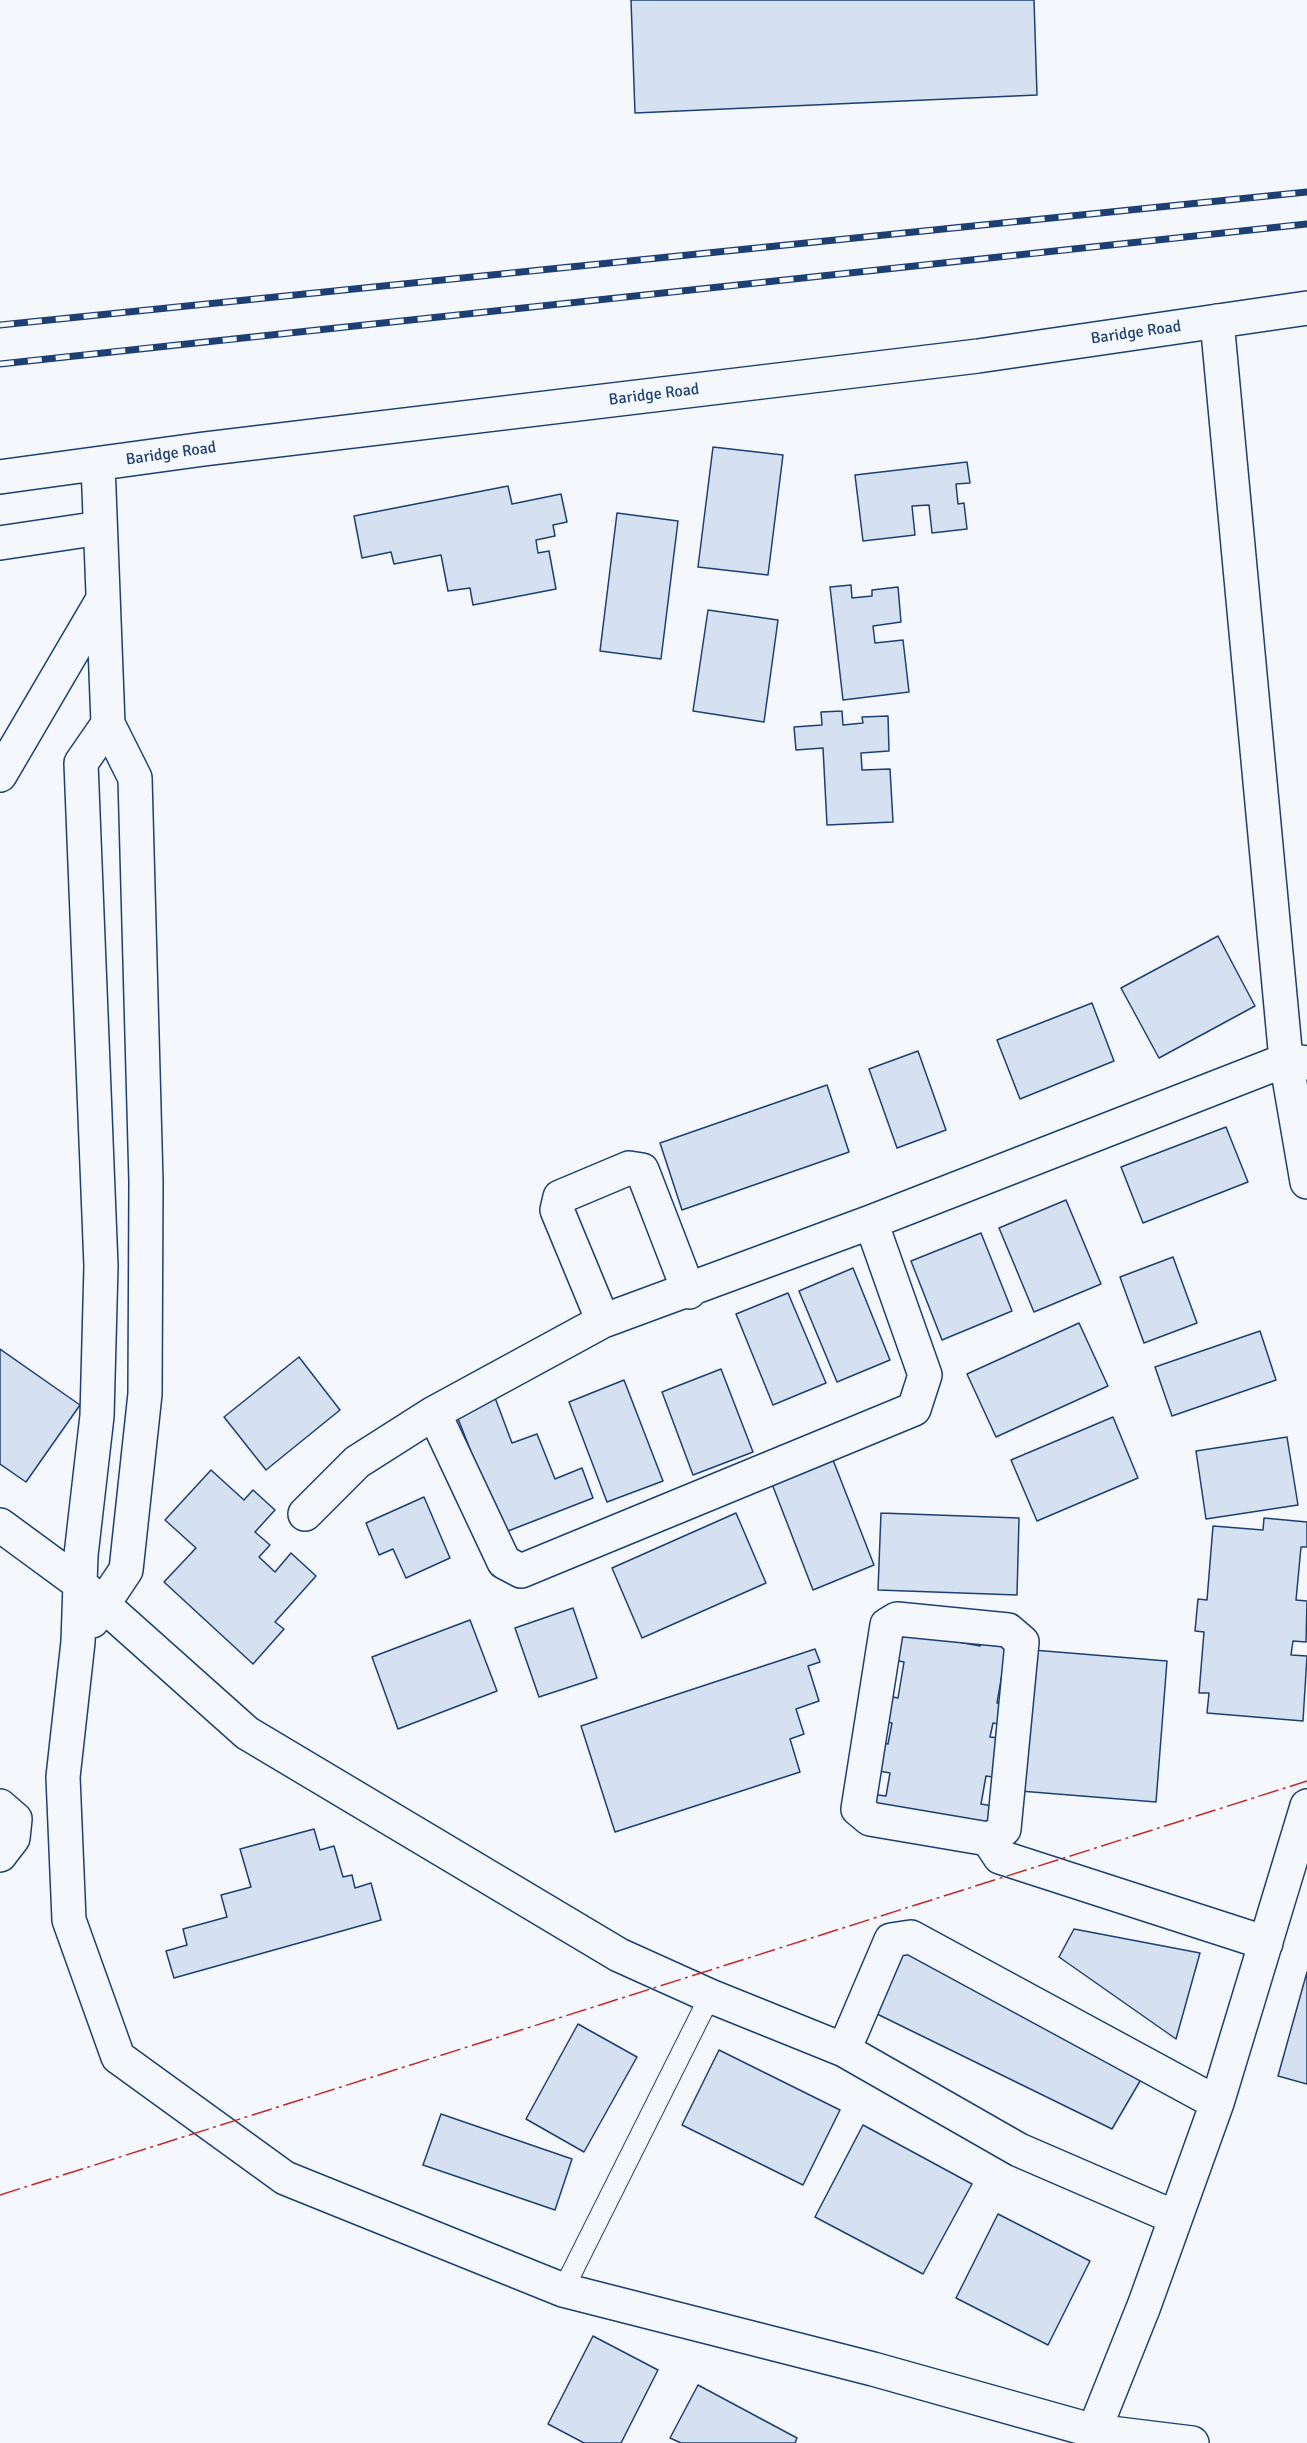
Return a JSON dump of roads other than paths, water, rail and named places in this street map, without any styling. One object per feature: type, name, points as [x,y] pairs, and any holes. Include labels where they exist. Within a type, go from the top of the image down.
[{"type":"street","name":"Baridge Road","points":[[0,477],[978,356],[1307,308]]},
{"type":"street","points":[[1217,321],[1307,1182]]},
{"type":"street","points":[[91,1593],[126,1569],[145,1394],[146,1182],[135,778],[108,724],[98,464]]},
{"type":"street","points":[[0,543],[100,528]]},
{"type":"street","points":[[0,775],[103,599]]},
{"type":"street","points":[[108,724],[81,763],[101,1266],[91,1593],[78,1642],[63,1777],[69,1920],[118,2057],[285,2178],[563,2290],[873,2369],[1092,2437],[1192,2443]]},
{"type":"street","points":[[305,1514],[357,1462],[434,1413],[603,1322],[689,1292],[1296,1061]]},
{"type":"street","points":[[603,1322],[557,1210],[560,1197],[629,1168],[642,1170],[689,1292]]},
{"type":"street","points":[[434,1413],[504,1562],[521,1571],[914,1409],[925,1375],[872,1222]]},
{"type":"street","points":[[0,1525],[91,1593],[248,1733],[619,1955],[710,1996],[844,2050],[1019,2150],[1174,2217]]},
{"type":"street","points":[[988,1839],[1004,1829],[1022,1641],[1008,1630],[897,1619],[887,1625],[858,1809],[870,1819],[988,1839],[1000,1857],[1266,1943]]},
{"type":"street","points":[[0,1806],[15,1819],[13,1838],[0,1855]]},
{"type":"street","points":[[1092,2437],[1144,2306],[1174,2217],[1217,2103],[1307,1806]]},
{"type":"street","points":[[844,2050],[891,1940],[911,1937],[1217,2103]]},
{"type":"lane","points":[[563,2290],[710,1996]]},
{"type":"railway","points":[[0,325],[1307,192]]},
{"type":"railway","points":[[0,364],[1307,224]]}]
